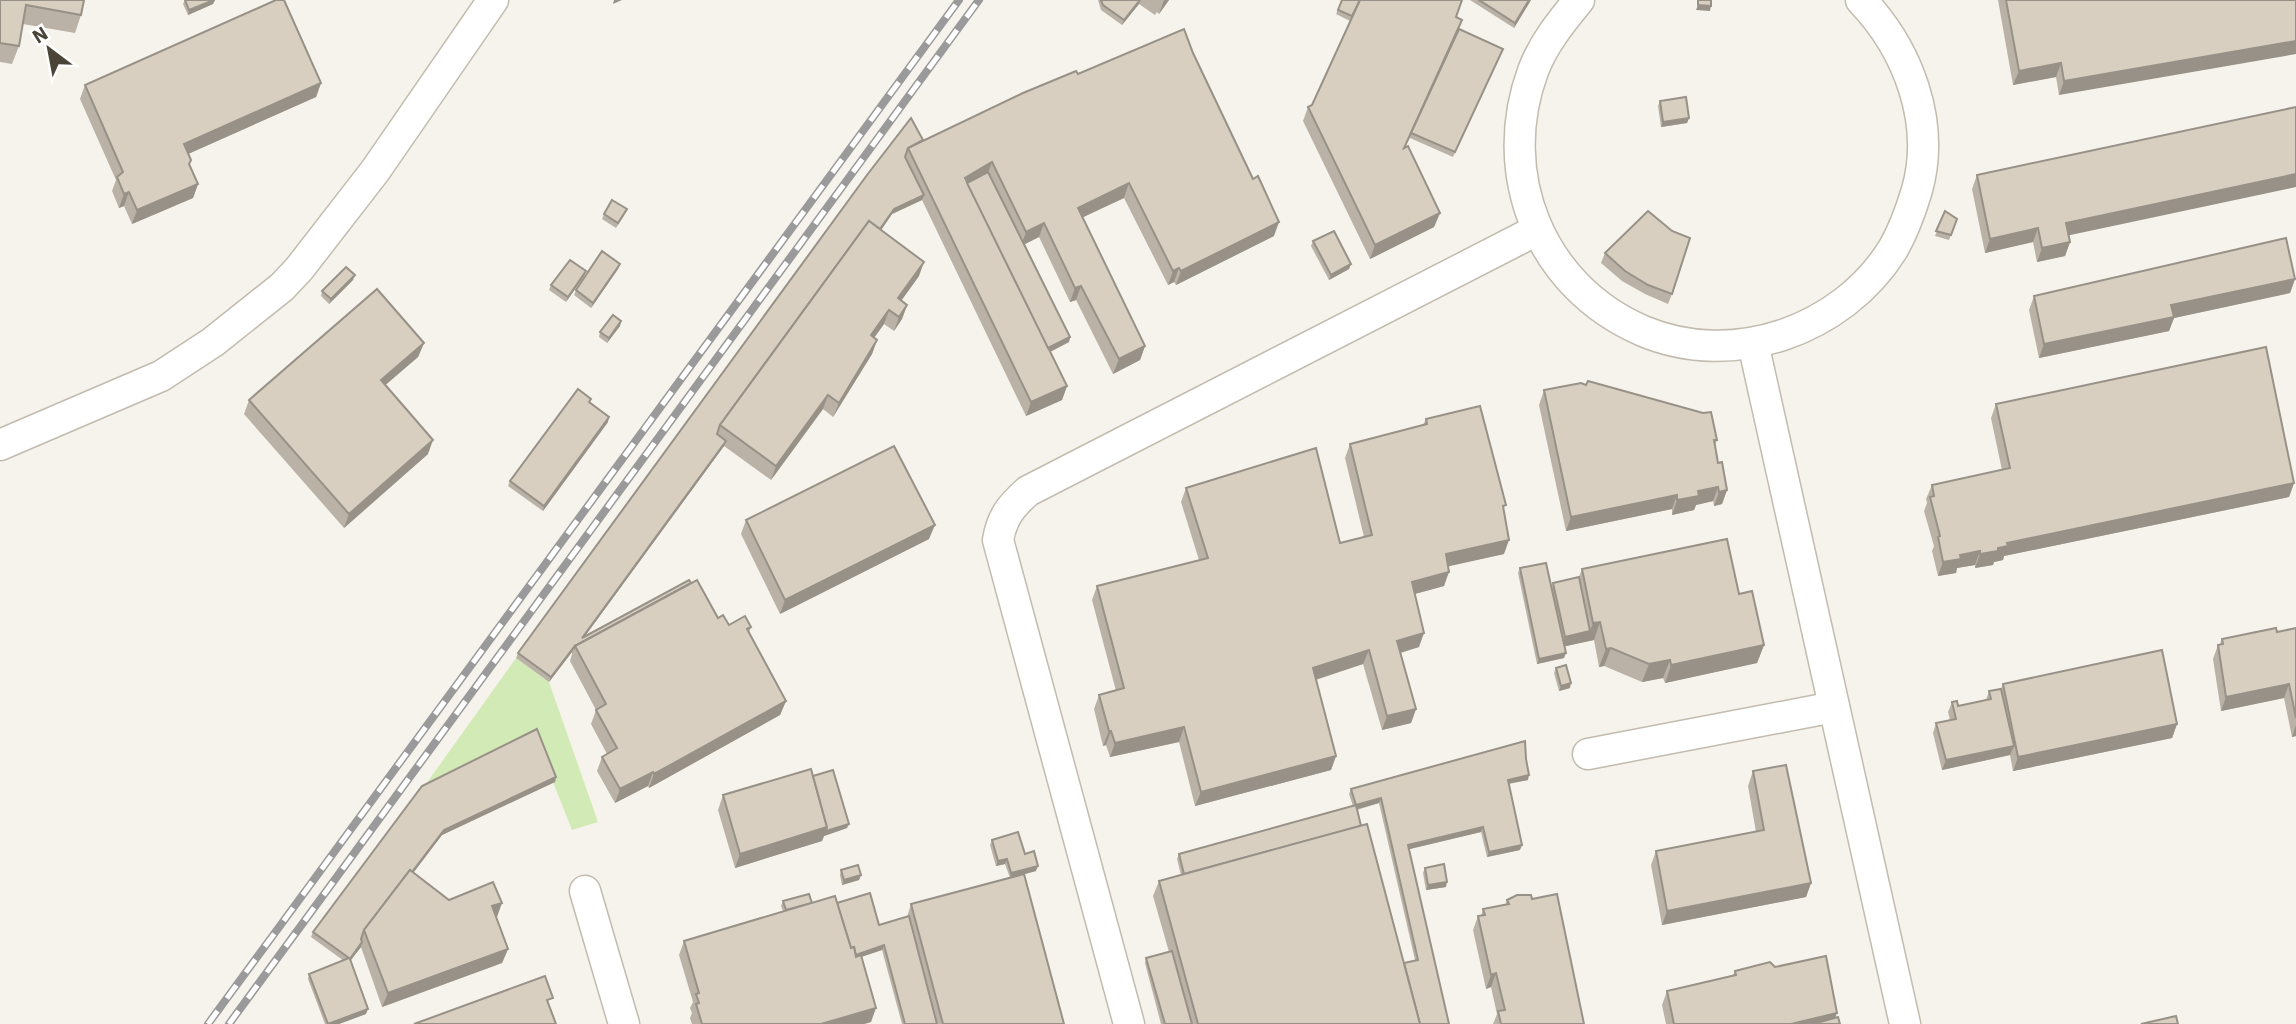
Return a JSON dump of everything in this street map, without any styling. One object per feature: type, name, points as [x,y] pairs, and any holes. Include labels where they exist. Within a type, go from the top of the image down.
[{"type":"street","points":[[0,445],[161,376],[213,342],[282,287],[375,171],[493,0]]},
{"type":"street","points":[[1579,0],[1553,32],[1534,68],[1521,108],[1518,150],[1523,191],[1537,230],[1556,262],[1581,291],[1610,314],[1643,331],[1679,342],[1716,346],[1753,343],[1798,330],[1819,320],[1848,300],[1873,276],[1887,257],[1909,216],[1919,182],[1922,148],[1920,113],[1912,79],[1898,47],[1878,18],[1861,0]]},
{"type":"street","points":[[1129,1024],[998,540],[1001,523],[1010,507],[1028,491],[1537,230]]},
{"type":"street","points":[[1753,343],[1905,1024]]},
{"type":"street","points":[[1588,754],[1834,707]]},
{"type":"street","points":[[585,891],[624,1024]]},
{"type":"green space","points":[[516,658],[549,682],[598,822],[572,830],[537,742],[421,791]]},
{"type":"building","points":[[0,0],[84,0],[81,15],[26,5],[19,46],[0,43]]},
{"type":"building","points":[[185,0],[214,0],[189,10]]},
{"type":"building","points":[[276,0],[284,0],[321,83],[184,144],[198,184],[137,210],[129,192],[124,194],[117,177],[123,172],[85,85]]},
{"type":"building","points":[[1101,0],[1140,0],[1124,20],[1103,5]]},
{"type":"building","points":[[1342,0],[1360,0],[1352,16],[1338,10]]},
{"type":"building","points":[[1360,0],[1462,0],[1456,17],[1462,20],[1404,148],[1408,146],[1440,213],[1375,245],[1308,107],[1312,105]]},
{"type":"building","points":[[1479,0],[1529,0],[1515,23]]},
{"type":"building","points":[[1698,0],[1711,0],[1711,6],[1698,5]]},
{"type":"building","points":[[2006,0],[2296,0],[2296,41],[2064,81],[2061,63],[2019,71]]},
{"type":"building","points":[[1184,29],[1253,179],[1258,176],[1279,222],[1181,271],[1179,268],[1173,271],[1129,183],[1078,208],[1145,346],[1119,359],[1081,286],[1075,288],[1044,223],[1026,232],[992,162],[965,178],[1067,386],[1031,402],[908,148],[1023,93],[1076,71],[1078,74]]},
{"type":"building","points":[[1459,29],[1503,49],[1455,152],[1411,133]]},
{"type":"building","points":[[1686,97],[1689,118],[1663,122],[1660,101]]},
{"type":"building","points":[[2296,107],[2296,174],[2066,223],[2070,242],[2042,248],[2038,228],[1990,239],[1977,175]]},
{"type":"building","points":[[911,118],[923,140],[908,148],[905,157],[924,195],[894,209],[880,229],[869,221],[720,425],[717,434],[726,441],[582,638],[689,580],[691,583],[575,646],[551,677],[518,653]]},
{"type":"building","points":[[988,172],[1070,337],[1048,348],[967,183]]},
{"type":"building","points":[[612,200],[627,209],[618,223],[604,214]]},
{"type":"building","points":[[1648,211],[1672,231],[1690,238],[1672,294],[1648,285],[1625,271],[1605,253]]},
{"type":"building","points":[[1945,211],[1957,219],[1951,235],[1936,231]]},
{"type":"building","points":[[869,221],[924,262],[898,298],[907,305],[899,317],[889,310],[871,335],[877,340],[839,403],[828,395],[776,466],[720,425]]},
{"type":"building","points":[[1334,231],[1351,264],[1331,275],[1313,241]]},
{"type":"building","points":[[2286,238],[2295,279],[2171,305],[2174,317],[2044,344],[2034,296]]},
{"type":"building","points":[[602,251],[620,264],[593,303],[576,290]]},
{"type":"building","points":[[570,260],[586,271],[568,297],[551,285]]},
{"type":"building","points":[[346,267],[355,275],[331,299],[322,291]]},
{"type":"building","points":[[377,289],[424,343],[381,380],[433,440],[349,514],[249,400]]},
{"type":"building","points":[[613,315],[621,321],[609,338],[600,332]]},
{"type":"building","points":[[2266,347],[2294,483],[2007,543],[2008,546],[1998,548],[1998,551],[1960,555],[1961,559],[1943,562],[1938,537],[1940,536],[1930,497],[1934,496],[1932,485],[2010,468],[1996,404]]},
{"type":"building","points":[[1588,381],[1703,413],[1711,412],[1717,440],[1714,440],[1718,463],[1722,462],[1727,490],[1719,492],[1718,487],[1698,491],[1699,496],[1677,500],[1677,495],[1571,517],[1544,390],[1581,383],[1586,385]]},
{"type":"building","points":[[578,389],[591,399],[589,402],[609,417],[544,506],[510,481]]},
{"type":"building","points":[[1480,406],[1506,505],[1503,506],[1509,540],[1446,554],[1449,572],[1412,582],[1424,633],[1397,641],[1416,709],[1387,716],[1369,650],[1313,668],[1336,756],[1201,792],[1184,727],[1115,743],[1099,695],[1124,688],[1097,586],[1208,558],[1186,488],[1316,448],[1340,543],[1372,535],[1350,444],[1427,424],[1426,419]]},
{"type":"building","points":[[894,446],[935,525],[785,600],[746,520]]},
{"type":"building","points":[[1727,539],[1739,594],[1752,591],[1764,645],[1671,665],[1670,660],[1649,664],[1611,648],[1606,649],[1600,622],[1593,623],[1582,569]]},
{"type":"building","points":[[1546,563],[1566,653],[1539,659],[1520,568]]},
{"type":"building","points":[[1579,577],[1590,631],[1565,637],[1553,583]]},
{"type":"building","points":[[697,580],[718,618],[723,615],[729,625],[745,616],[751,627],[747,629],[786,701],[654,774],[653,772],[620,789],[602,757],[617,748],[596,710],[606,704],[575,646]]},
{"type":"building","points":[[2276,628],[2277,632],[2296,628],[2296,718],[2289,684],[2226,697],[2218,645],[2223,644],[2222,639]]},
{"type":"building","points":[[2162,650],[2177,724],[2018,757],[2003,684]]},
{"type":"building","points":[[1566,665],[1571,683],[1561,686],[1556,668]]},
{"type":"building","points":[[2001,689],[2014,746],[1946,760],[1936,723],[1956,719],[1952,702],[1957,701],[1958,706],[1991,699],[1989,691]]},
{"type":"building","points":[[537,729],[556,777],[444,830],[364,930],[362,942],[350,959],[368,1009],[328,1024],[309,974],[349,958],[313,932],[422,786]]},
{"type":"building","points":[[1525,741],[1529,775],[1508,780],[1522,845],[1489,852],[1483,827],[1408,845],[1449,1024],[1420,1024],[1404,963],[1418,960],[1381,798],[1356,805],[1351,789]]},
{"type":"building","points":[[1786,765],[1811,883],[1667,911],[1656,851],[1764,830],[1753,771]]},
{"type":"building","points":[[811,769],[827,827],[740,854],[723,795]]},
{"type":"building","points":[[833,770],[849,824],[826,831],[813,776]]},
{"type":"building","points":[[1356,805],[1361,826],[1184,874],[1179,854]]},
{"type":"building","points":[[1367,824],[1420,1024],[1198,1024],[1159,881]]},
{"type":"building","points":[[1018,832],[1025,854],[1034,851],[1038,866],[1011,873],[1007,859],[998,861],[992,840]]},
{"type":"building","points":[[1444,864],[1447,882],[1428,885],[1425,868]]},
{"type":"building","points":[[858,865],[861,875],[844,880],[841,870]]},
{"type":"building","points":[[410,870],[449,900],[493,882],[502,903],[492,906],[508,949],[388,993],[364,930]]},
{"type":"building","points":[[1024,874],[1064,1024],[943,1024],[911,904]]},
{"type":"building","points":[[870,893],[879,925],[909,916],[937,1024],[905,1024],[884,945],[856,955],[854,947],[851,948],[837,903]]},
{"type":"building","points":[[809,894],[812,903],[786,910],[783,901]]},
{"type":"building","points":[[1557,894],[1584,1024],[1501,1024],[1498,1011],[1505,1010],[1496,973],[1491,975],[1478,916],[1485,915],[1483,909],[1509,904],[1507,900],[1517,895],[1531,895],[1532,899]]},
{"type":"building","points":[[835,896],[851,948],[854,947],[856,957],[861,955],[876,1008],[821,1024],[702,1024],[696,1004],[699,1003],[696,994],[699,993],[684,941]]},
{"type":"building","points":[[1172,951],[1192,1024],[1165,1024],[1146,958]]},
{"type":"building","points":[[1826,956],[1837,1013],[1791,1024],[1674,1024],[1667,991],[1736,975],[1735,971],[1770,962],[1775,967]]},
{"type":"building","points":[[545,976],[553,998],[547,1000],[556,1024],[414,1024]]},
{"type":"building","points":[[2176,1016],[2178,1024],[2141,1024]]},
{"type":"building","points":[[1838,1017],[1840,1024],[1813,1024]]},
{"type":"railway","points":[[208,1024],[959,0]]},
{"type":"railway","points":[[229,1024],[979,0]]}]
